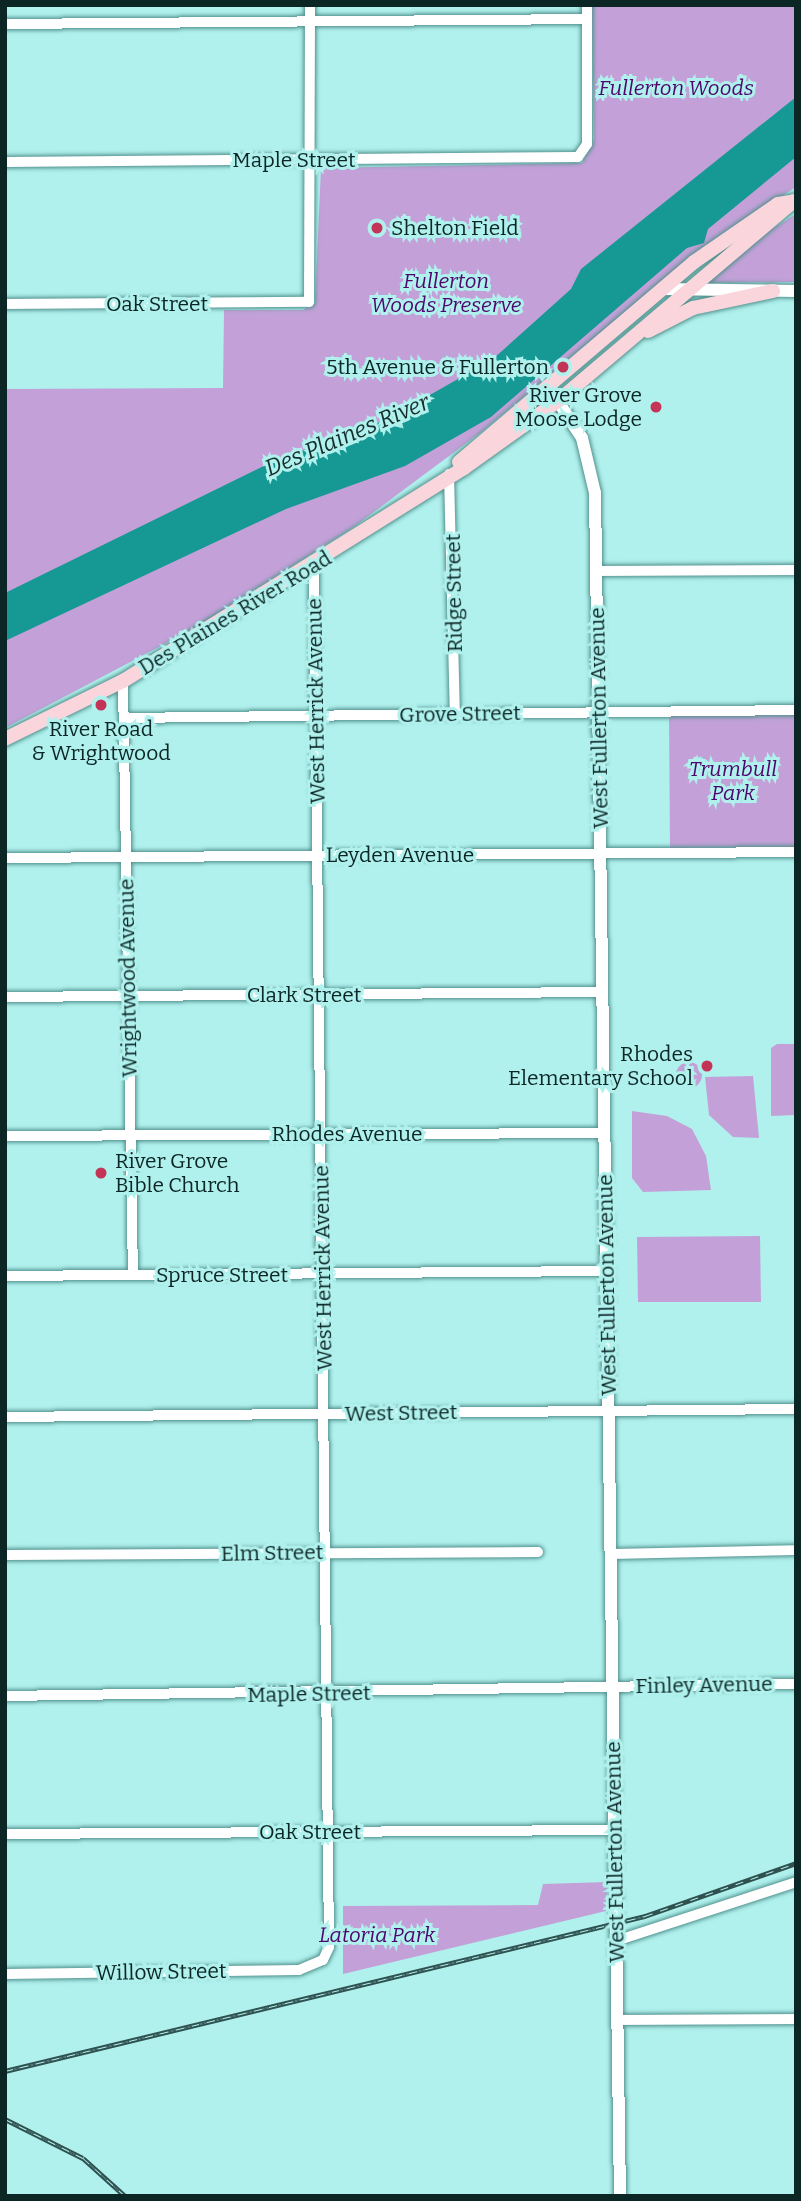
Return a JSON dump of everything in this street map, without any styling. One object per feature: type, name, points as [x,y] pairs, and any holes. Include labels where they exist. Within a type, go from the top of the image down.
[{"type":"main road","name":"Des Plaines River Road","points":[[451,471],[663,289],[736,231],[795,201]]},
{"type":"main road","name":"Des Plaines River Road","points":[[5,739],[123,681],[314,566],[558,401],[795,201]]},
{"type":"main road","points":[[625,344],[693,308],[773,291]]},
{"type":"street","points":[[310,5],[311,159]]},
{"type":"street","points":[[5,24],[587,19],[587,5]]},
{"type":"street","name":"Maple Street","points":[[5,162],[582,154],[587,19]]},
{"type":"street","name":"Oak Street","points":[[5,304],[309,302],[311,159]]},
{"type":"street","points":[[663,289],[796,291]]},
{"type":"street","name":"West Fullerton Avenue","points":[[548,386],[592,468],[597,571],[620,2196]]},
{"type":"street","name":"Ridge Street","points":[[451,471],[455,714]]},
{"type":"street","name":"West Herrick Avenue","points":[[314,566],[329,1832],[329,1947],[316,1964]]},
{"type":"street","points":[[597,571],[796,569]]},
{"type":"street","name":"Wrightwood Avenue","points":[[123,681],[132,1275]]},
{"type":"street","name":"Grove Street","points":[[124,718],[796,710]]},
{"type":"street","name":"Leyden Avenue","points":[[5,858],[796,852]]},
{"type":"street","name":"Clark Street","points":[[5,997],[603,992]]},
{"type":"street","name":"Rhodes Avenue","points":[[5,1136],[605,1133]]},
{"type":"street","name":"Spruce Street","points":[[5,1276],[607,1271]]},
{"type":"street","name":"West Street","points":[[5,1417],[796,1409]]},
{"type":"street","points":[[611,1553],[796,1550]]},
{"type":"street","name":"Elm Street","points":[[5,1555],[538,1552]]},
{"type":"street","name":"Finley Avenue","points":[[613,1689],[796,1684]]},
{"type":"street","name":"Maple Street","points":[[5,1696],[613,1689]]},
{"type":"street","name":"Oak Street","points":[[5,1834],[615,1830]]},
{"type":"street","points":[[616,1941],[796,1882]]},
{"type":"street","name":"Willow Street","points":[[5,1974],[277,1971],[316,1964]]},
{"type":"street","points":[[617,2020],[796,2019]]},
{"type":"green space","name":"Fullerton Woods Preserve","points":[[592,5],[796,5],[796,187],[702,248],[480,433],[355,526],[193,629],[5,728],[5,389],[223,388],[224,310],[303,310],[315,303],[321,168],[582,163],[594,140]]},
{"type":"green space","points":[[796,214],[796,282],[707,283],[769,231]]},
{"type":"green space","name":"Trumbull Park","points":[[796,715],[796,847],[670,848],[669,716]]},
{"type":"green space","points":[[777,1044],[796,1044],[796,1115],[771,1116],[771,1048]]},
{"type":"green space","points":[[689,1062],[698,1066],[702,1075],[698,1084],[689,1088],[680,1084],[676,1075],[680,1066]]},
{"type":"green space","points":[[753,1076],[759,1138],[733,1137],[709,1115],[705,1077]]},
{"type":"green space","points":[[632,1111],[667,1116],[692,1129],[706,1156],[711,1190],[643,1192],[632,1178]]},
{"type":"green space","points":[[760,1236],[761,1302],[638,1302],[637,1237]]},
{"type":"green space","name":"Latoria Park","points":[[607,1882],[606,1911],[343,1974],[343,1906],[538,1905],[543,1884]]},
{"type":"water","name":"Des Plaines River","points":[[796,97],[796,157],[708,229],[704,243],[687,248],[491,417],[405,466],[286,509],[5,641],[5,593],[274,461],[386,420],[493,359],[571,289],[581,269]]},
{"type":"railway","points":[[5,2071],[645,1916],[796,1863]]},
{"type":"railway","points":[[5,2119],[83,2158],[125,2196]]},
{"type":"place","name":"Shelton Field","points":[[377,228]]},
{"type":"place","name":"5th Avenue & Fullerton","points":[[563,367]]},
{"type":"place","name":"River Grove Moose Lodge","points":[[656,407]]},
{"type":"place","name":"River Road & Wrightwood","points":[[101,705]]},
{"type":"place","name":"Rhodes Elementary School","points":[[707,1066]]},
{"type":"place","name":"River Grove Bible Church","points":[[101,1173]]},
{"type":"park label","name":"Fullerton Woods","points":[[676,88]]}]
